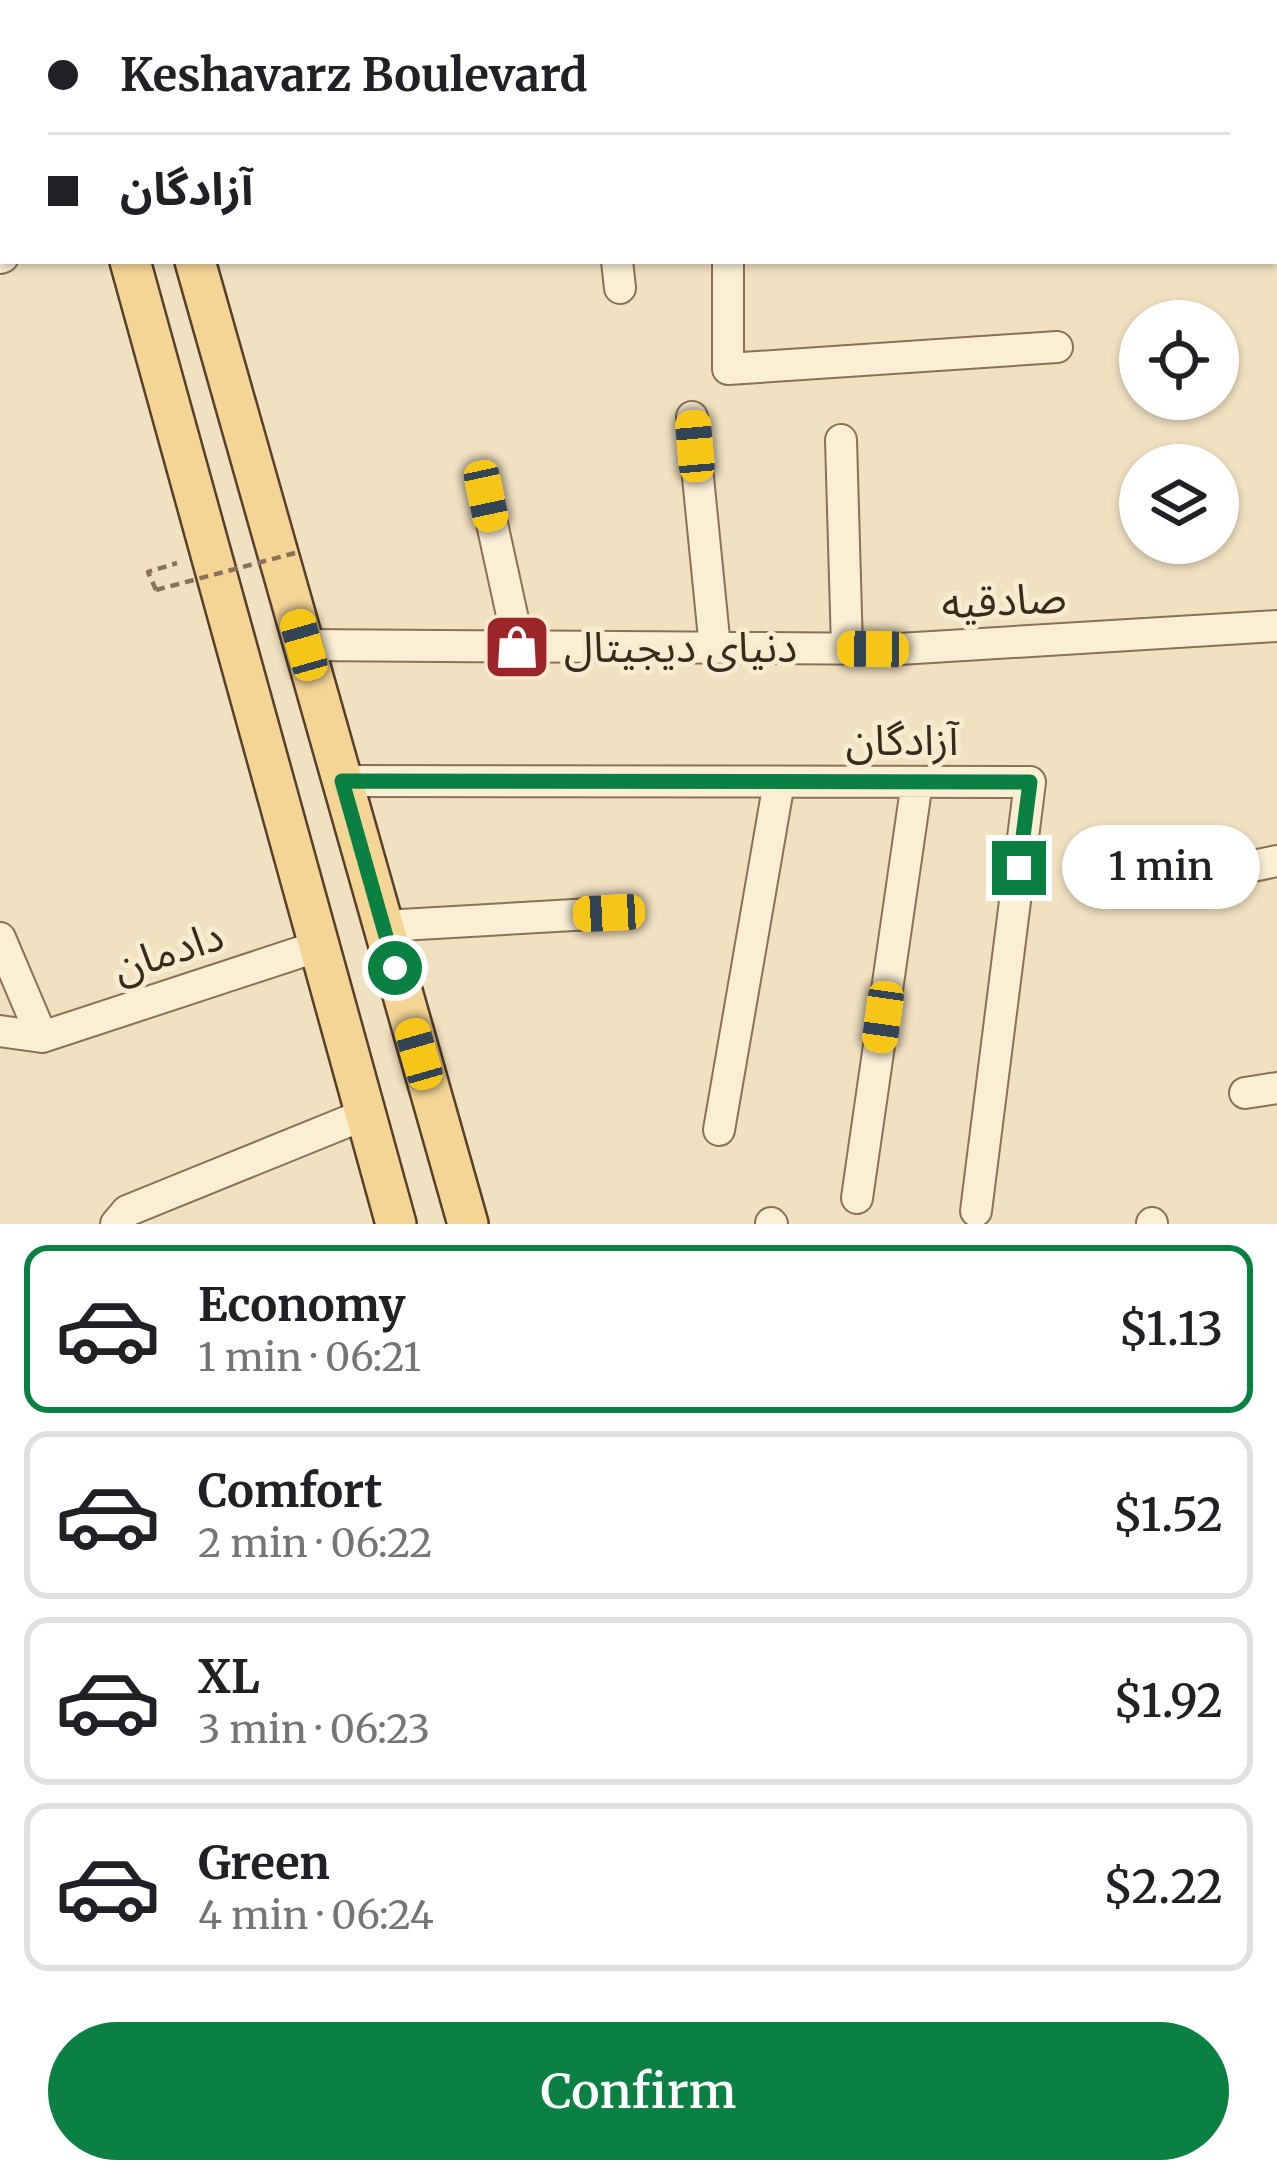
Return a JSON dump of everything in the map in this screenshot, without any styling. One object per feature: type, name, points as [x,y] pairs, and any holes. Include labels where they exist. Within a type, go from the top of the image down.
[{"type":"main road","points":[[131,264],[396,1224]]},
{"type":"main road","points":[[196,264],[468,1224]]},
{"type":"street","points":[[728,264],[728,369],[1057,347]]},
{"type":"street","points":[[692,417],[715,648]]},
{"type":"street","points":[[841,440],[847,648]]},
{"type":"street","points":[[486,496],[519,646]]},
{"type":"street","name":"صادقیه","points":[[304,645],[847,648],[1277,626]]},
{"type":"street","name":"آزادگان","points":[[342,781],[1030,782],[976,1211]]},
{"type":"street","points":[[719,1130],[779,782]]},
{"type":"street","points":[[857,1198],[917,782]]},
{"type":"street","points":[[1200,877],[1277,861]]},
{"type":"street","points":[[383,926],[609,913]]},
{"type":"street","points":[[0,938],[42,1037]]},
{"type":"street","name":"دادمان","points":[[0,1030],[42,1037],[319,946]]},
{"type":"street","points":[[1245,1093],[1277,1088]]},
{"type":"street","points":[[116,1224],[127,1211],[366,1114]]},
{"type":"path","points":[[148,572],[156,590],[295,553]]},
{"type":"place","name":"دنیای دیجیتال","points":[[517,647]]},
{"type":"route","points":[[395,968],[342,781],[1030,782],[1019,868]]}]
